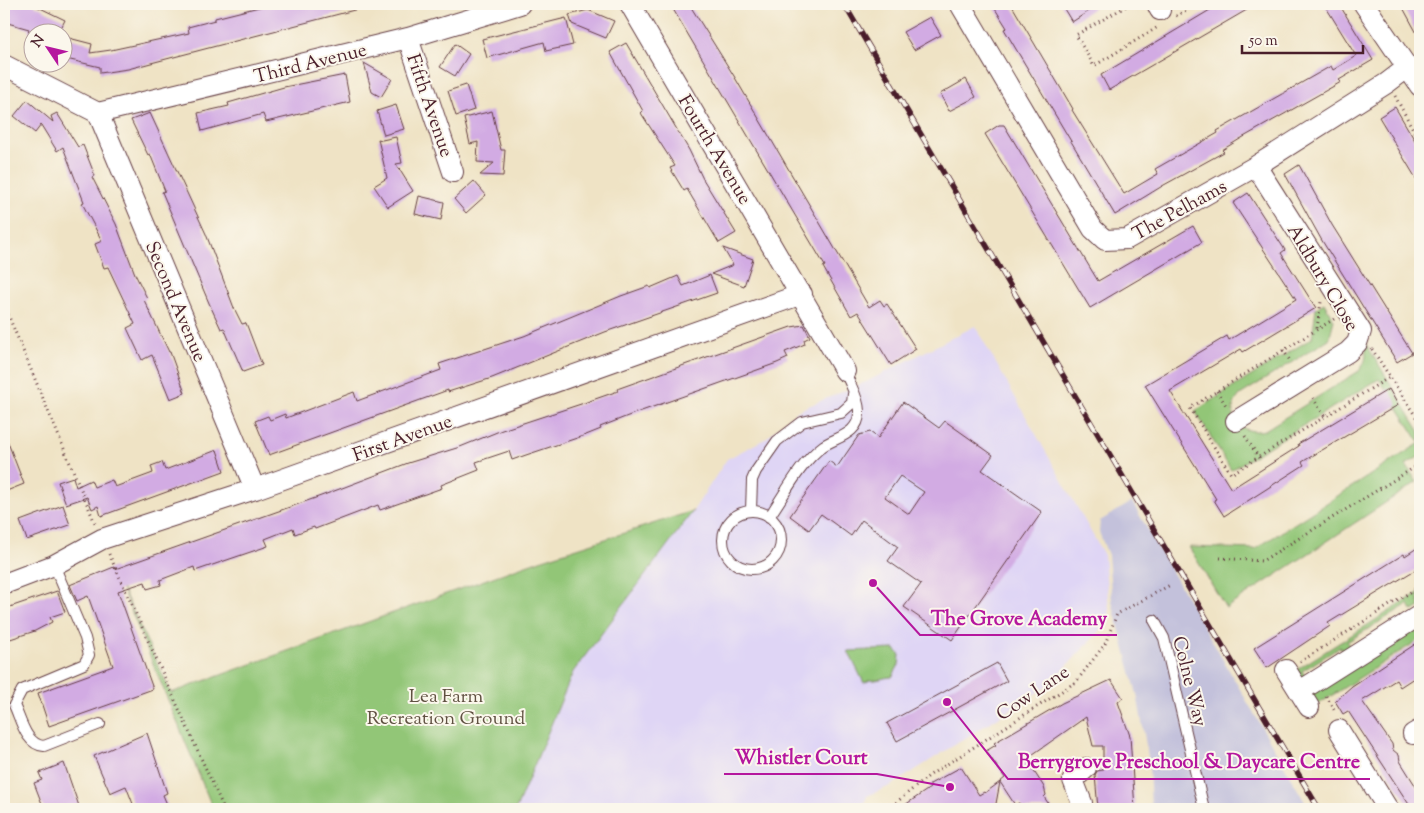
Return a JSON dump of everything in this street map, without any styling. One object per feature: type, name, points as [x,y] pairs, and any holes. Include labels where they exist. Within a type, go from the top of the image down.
[{"type":"street","name":"Third Avenue","points":[[98,114],[408,38],[520,4]]},
{"type":"street","name":"Fourth Avenue","points":[[630,4],[802,294],[845,371]]},
{"type":"street","name":"The Pelhams","points":[[960,4],[1094,229],[1105,240],[1127,239],[1256,166],[1387,83],[1408,67]]},
{"type":"street","points":[[1364,4],[1420,86]]},
{"type":"street","name":"Fifth Avenue","points":[[408,38],[453,172]]},
{"type":"street","points":[[4,65],[98,114]]},
{"type":"street","name":"Second Avenue","points":[[98,114],[255,489]]},
{"type":"street","name":"Aldbury Close","points":[[1236,421],[1348,352],[1357,343],[1361,331],[1256,166]]},
{"type":"street","name":"First Avenue","points":[[4,584],[54,564],[102,540],[255,489],[802,294]]},
{"type":"street","points":[[1286,670],[1305,699],[1420,615]]},
{"type":"street","points":[[1339,730],[1388,809]]},
{"type":"street","points":[[1081,809],[1082,803],[1073,780],[1086,768]]},
{"type":"lane","points":[[769,517],[810,460],[824,446],[849,433],[855,425],[860,411],[845,371]]},
{"type":"lane","points":[[751,511],[752,480],[777,441],[802,422],[841,413],[852,403],[853,394]]},
{"type":"lane","points":[[751,511],[769,517],[776,523],[781,541],[775,558],[759,568],[740,567],[726,554],[723,535],[733,518],[751,511]]},
{"type":"lane","points":[[54,564],[85,638],[89,655],[84,664],[22,690],[14,705],[30,740],[37,745],[44,746],[100,724]]},
{"type":"lane","name":"Colne Way","points":[[1154,620],[1164,638],[1204,809]]},
{"type":"path","points":[[1130,4],[1076,35],[1094,66],[1164,14],[1197,4]]},
{"type":"path","points":[[1387,83],[1420,142]]},
{"type":"path","points":[[4,305],[102,540],[223,809]]},
{"type":"path","points":[[1361,331],[1420,423]]},
{"type":"path","points":[[1283,350],[1291,362]]},
{"type":"path","points":[[1313,398],[1325,417]]},
{"type":"path","points":[[1220,558],[1262,561],[1420,464]]},
{"type":"path","name":"Cow Lane","points":[[888,809],[930,775],[1076,682],[1105,644],[1117,614],[1172,584]]},
{"type":"path","points":[[1286,670],[1420,586]]},
{"type":"path","points":[[1382,610],[1386,617]]},
{"type":"path","points":[[1322,648],[1326,655]]},
{"type":"shaded area","points":[[975,326],[1104,555],[1110,620],[1049,685],[890,786],[867,796],[862,809],[516,809],[573,672],[693,511],[727,459],[765,439],[799,410],[866,382]]},
{"type":"shaded area","points":[[1132,502],[1309,809],[1151,809],[1149,762],[1137,694],[1112,602],[1108,555],[1099,532],[1100,521]]},
{"type":"green space","points":[[1324,303],[1334,320],[1329,339],[1240,395],[1235,402],[1233,410],[1236,422],[1248,430],[1265,430],[1359,371],[1366,356],[1363,339],[1420,432],[1420,443],[1379,379],[1231,470],[1195,411],[1312,338],[1316,308]]},
{"type":"green space","points":[[1420,443],[1420,456],[1406,465],[1417,482],[1226,608],[1189,547],[1255,549]]},
{"type":"green space","name":"Lea Farm Recreation Ground","points":[[693,511],[573,672],[516,809],[213,809],[121,586],[171,693],[540,560]]},
{"type":"green space","points":[[1420,592],[1418,597],[1420,607],[1413,611],[1408,604],[1347,642],[1352,650],[1345,655],[1340,647],[1302,671],[1307,679],[1303,682],[1296,670]]},
{"type":"green space","points":[[1420,623],[1420,639],[1317,705],[1310,693]]},
{"type":"green space","points":[[895,649],[900,655],[899,665],[892,677],[870,680],[864,683],[848,651]]},
{"type":"building","points":[[4,4],[32,4],[65,20],[64,22],[22,22],[22,27],[4,22]]},
{"type":"building","points":[[271,4],[362,4],[362,8],[128,69],[100,73],[100,67],[72,60],[72,39],[92,44],[90,53],[111,50],[189,33],[188,27],[215,20],[215,18]]},
{"type":"building","points":[[670,4],[689,4],[734,76],[869,307],[880,300],[884,306],[887,304],[916,349],[891,365],[858,312],[851,316],[823,267],[825,266]]},
{"type":"building","points":[[992,4],[1011,4],[1072,110],[1124,194],[1158,174],[1155,169],[1218,133],[1217,131],[1331,66],[1333,70],[1356,56],[1324,4],[1339,4],[1373,60],[1339,80],[1341,82],[1240,139],[1222,150],[1224,152],[1115,215],[1004,29],[1007,28]]},
{"type":"building","points":[[1061,4],[1100,4],[1072,22]]},
{"type":"building","points":[[1220,4],[1257,4],[1109,90],[1101,75]]},
{"type":"building","points":[[1401,4],[1420,4],[1420,39]]},
{"type":"building","points":[[588,10],[614,21],[606,38],[572,24],[569,15]]},
{"type":"building","points":[[930,17],[941,35],[914,50],[903,32]]},
{"type":"building","points":[[566,18],[573,45],[546,51],[544,42],[487,58],[482,39]]},
{"type":"building","points":[[626,43],[689,150],[703,179],[736,233],[719,243],[687,189],[684,191],[670,168],[675,166],[641,113],[643,111],[610,52]]},
{"type":"building","points":[[455,44],[469,54],[455,76],[440,67]]},
{"type":"building","points":[[364,63],[392,79],[381,97],[372,92]]},
{"type":"building","points":[[345,75],[350,102],[266,122],[263,114],[202,131],[198,113],[229,106],[228,103],[284,87]]},
{"type":"building","points":[[966,79],[976,97],[949,111],[940,94]]},
{"type":"building","points":[[466,85],[474,110],[456,116],[448,91]]},
{"type":"building","points":[[27,100],[53,122],[51,116],[57,113],[78,147],[83,145],[95,176],[92,177],[116,224],[135,274],[147,298],[144,300],[170,352],[185,393],[170,399],[152,355],[142,360],[127,328],[135,324],[108,267],[104,268],[95,244],[102,241],[82,203],[84,202],[63,147],[57,151],[41,125],[35,133],[14,116]]},
{"type":"building","points":[[396,105],[404,129],[384,135],[377,111]]},
{"type":"building","points":[[1395,107],[1420,149],[1420,185],[1379,117]]},
{"type":"building","points":[[492,111],[501,150],[505,150],[503,176],[480,175],[494,163],[477,162],[478,142],[470,144],[464,118]]},
{"type":"building","points":[[150,113],[206,234],[234,308],[242,324],[246,323],[262,365],[243,372],[224,328],[221,329],[209,303],[162,192],[165,191],[150,154],[148,155],[131,120]]},
{"type":"building","points":[[999,125],[1004,125],[1098,281],[1193,226],[1202,242],[1090,308],[985,134]]},
{"type":"building","points":[[396,137],[402,163],[396,164],[413,191],[388,207],[374,186],[387,178],[378,139]]},
{"type":"building","points":[[1299,165],[1332,225],[1412,353],[1397,362],[1321,239],[1285,174]]},
{"type":"building","points":[[474,181],[486,195],[466,213],[454,199]]},
{"type":"building","points":[[1248,193],[1285,250],[1281,253],[1316,308],[1243,352],[1241,349],[1170,391],[1231,489],[1299,446],[1298,444],[1389,389],[1398,405],[1302,462],[1304,465],[1224,516],[1214,500],[1216,499],[1145,385],[1227,336],[1229,340],[1296,299],[1233,203]]},
{"type":"building","points":[[419,196],[444,202],[441,220],[415,214]]},
{"type":"building","points":[[723,248],[753,259],[744,286],[711,274],[733,265]]},
{"type":"building","points":[[710,275],[717,293],[605,332],[492,378],[448,392],[448,390],[269,455],[255,421],[268,416],[270,420],[285,414],[286,418],[354,392],[357,401],[441,370],[439,364],[524,336],[649,286],[650,288],[678,276],[683,286]]},
{"type":"building","points":[[804,325],[810,337],[804,340],[805,344],[785,352],[788,358],[777,363],[633,414],[600,427],[601,429],[586,435],[512,460],[509,451],[476,462],[479,470],[441,485],[442,488],[380,510],[378,505],[315,529],[314,527],[295,534],[293,528],[265,539],[268,546],[195,571],[194,567],[160,580],[161,585],[147,589],[145,582],[118,591],[153,689],[49,726],[38,693],[113,666],[88,596],[77,601],[70,585],[114,567],[115,569],[408,463],[460,447],[502,430],[618,391],[617,389],[791,327]]},
{"type":"building","points":[[903,402],[939,428],[945,421],[993,455],[982,470],[1042,512],[952,640],[904,607],[921,584],[888,561],[898,547],[862,520],[851,536],[821,514],[809,530],[790,516],[829,461],[837,467],[859,435],[870,432],[878,438]],"holes":[[[900,476],[924,492],[909,514],[885,497]]]},
{"type":"building","points":[[4,436],[24,484],[4,492]]},
{"type":"building","points":[[217,450],[224,471],[101,516],[98,506],[92,509],[87,497],[66,504],[58,482],[73,477],[76,487],[91,480],[94,487],[112,480],[115,487],[153,473],[151,466],[162,462],[165,470]]},
{"type":"building","points":[[63,505],[70,525],[27,540],[20,521]]},
{"type":"building","points":[[1420,546],[1420,567],[1328,623],[1330,626],[1267,668],[1254,648],[1404,554],[1405,556]]},
{"type":"building","points":[[57,591],[65,612],[50,617],[52,622],[35,631],[4,641],[4,609]]},
{"type":"building","points":[[1420,641],[1420,674],[1400,687],[1396,680],[1362,701],[1392,744],[1393,750],[1399,755],[1400,761],[1420,793],[1420,809],[1412,809],[1348,711],[1343,714],[1335,701],[1352,686]]},
{"type":"building","points":[[997,663],[1007,681],[897,741],[887,723]]},
{"type":"building","points":[[1111,680],[1123,698],[1118,702],[1130,736],[1135,809],[1098,809],[1095,775],[1097,771],[1103,770],[1103,746],[1093,746],[1086,717],[1026,759],[1044,787],[1046,795],[1044,797],[1052,809],[1024,809],[1019,803],[1015,805],[1000,782],[1005,778],[986,751],[996,745],[994,743],[1062,703]]},
{"type":"building","points":[[147,733],[167,793],[163,795],[169,809],[135,809],[126,786],[110,793],[94,756]]},
{"type":"building","points":[[64,763],[80,809],[44,809],[34,783],[42,780],[39,773]]},
{"type":"building","points":[[961,767],[979,795],[1000,782],[995,809],[899,809],[930,788],[930,784]]},
{"type":"railway","points":[[844,4],[1319,809]]},
{"type":"place","name":"The Grove Academy","points":[[873,583]]},
{"type":"place","name":"Berrygrove Preschool & Daycare Centre","points":[[947,702]]},
{"type":"place","name":"Whistler Court","points":[[950,787]]}]
